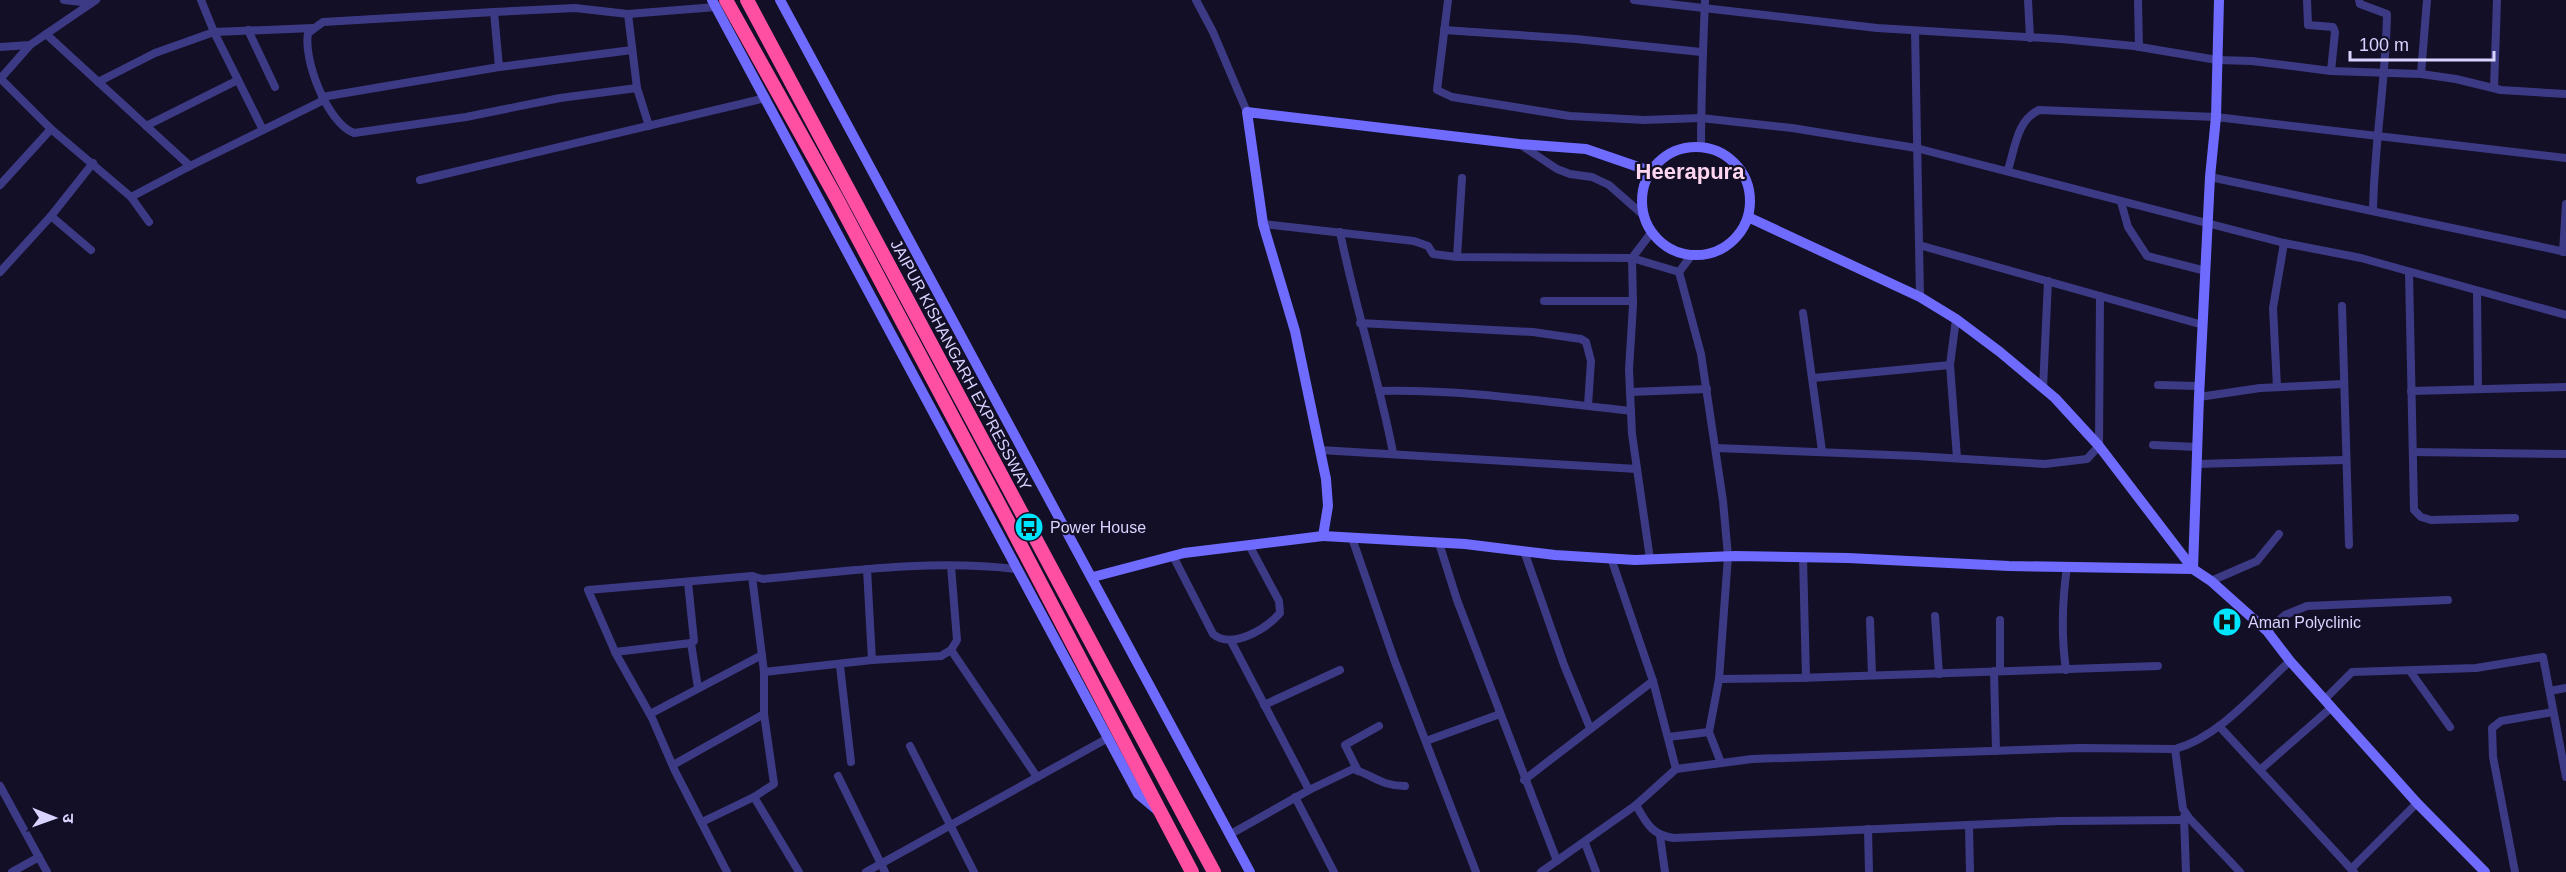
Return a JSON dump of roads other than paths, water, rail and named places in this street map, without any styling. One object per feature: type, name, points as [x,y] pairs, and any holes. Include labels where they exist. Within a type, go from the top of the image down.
[{"type":"highway","name":"JAIPUR KISHANGARH EXPRESSWAY","points":[[747,0],[1214,872]]},
{"type":"highway","name":"JAIPUR KISHANGARH EXPRESSWAY","points":[[718,2],[875,272],[1192,872]]},
{"type":"street","points":[[64,0],[94,2]]},
{"type":"street","points":[[201,0],[214,32],[263,130]]},
{"type":"street","points":[[780,0],[1250,872]]},
{"type":"street","points":[[1196,0],[1213,32],[1247,112],[1263,224],[1295,331],[1326,479],[1328,506],[1323,536]]},
{"type":"street","points":[[1448,0],[1437,90],[1452,98],[1570,116],[1644,120],[1701,118],[1809,130],[1916,148],[2008,170],[2208,225],[2361,258],[2566,315]]},
{"type":"street","points":[[1634,0],[1705,4],[1915,31],[2139,47],[2217,60],[2252,61],[2331,70],[2421,74],[2494,88],[2566,94]]},
{"type":"street","points":[[2028,0],[2030,38]]},
{"type":"street","points":[[2138,0],[2139,47]]},
{"type":"street","points":[[2193,568],[2199,392],[2210,177],[2216,117],[2219,0]]},
{"type":"street","points":[[2307,0],[2308,25],[2332,27],[2336,32],[2331,70]]},
{"type":"street","points":[[2359,0],[2360,4],[2387,14],[2376,135],[2373,211]]},
{"type":"street","points":[[2421,74],[2427,0]]},
{"type":"street","points":[[2494,88],[2497,0]]},
{"type":"street","points":[[94,2],[30,45],[0,79],[51,129],[131,197],[149,222]]},
{"type":"street","points":[[637,88],[560,98],[466,117],[360,133],[345,129],[323,99],[306,44],[308,33],[323,22],[575,8],[627,14],[718,2],[766,98],[1138,794],[1160,812]]},
{"type":"street","points":[[1701,146],[1701,52],[1705,27],[1705,4]]},
{"type":"street","points":[[494,12],[499,68]]},
{"type":"street","points":[[627,14],[637,88],[649,126]]},
{"type":"street","points":[[98,82],[155,53],[214,32],[313,28]]},
{"type":"street","points":[[248,30],[275,87]]},
{"type":"street","points":[[1444,30],[1576,39],[1701,52]]},
{"type":"street","points":[[1915,31],[1920,297]]},
{"type":"street","points":[[46,34],[190,166]]},
{"type":"street","points":[[0,47],[30,45]]},
{"type":"street","points":[[131,197],[323,99],[499,68],[632,50]]},
{"type":"street","points":[[146,126],[238,80]]},
{"type":"street","points":[[420,180],[766,98]]},
{"type":"street","points":[[2008,170],[2022,125],[2028,115],[2039,110],[2216,117],[2566,158]]},
{"type":"street","points":[[1247,112],[1519,144],[1586,149],[1650,171]]},
{"type":"street","points":[[0,185],[51,129]]},
{"type":"street","points":[[1519,144],[1557,169],[1570,174],[1592,177],[1609,185],[1642,214]]},
{"type":"street","points":[[1701,146],[1720,152],[1736,163],[1747,180],[1751,202],[1748,217],[1733,242],[1713,254],[1691,256],[1668,249],[1651,233],[1642,214],[1641,193],[1650,171],[1662,157],[1681,148],[1701,146]]},
{"type":"street","points":[[0,270],[51,216],[93,163]]},
{"type":"street","points":[[2210,177],[2565,252],[2566,204]]},
{"type":"street","points":[[1457,257],[1462,178]]},
{"type":"street","points":[[2121,202],[2128,227],[2147,256],[2206,271]]},
{"type":"street","points":[[51,216],[91,250]]},
{"type":"street","points":[[1748,217],[1920,297],[1956,318],[2043,388],[2099,446],[2193,568],[2267,631],[2290,661],[2417,803],[2485,872]]},
{"type":"street","points":[[1263,224],[1414,241],[1428,246],[1433,254],[1457,257],[1632,258],[1679,272]]},
{"type":"street","points":[[1340,232],[1393,453]]},
{"type":"street","points":[[1650,559],[1637,469],[1630,392],[1632,258],[1651,233]]},
{"type":"street","points":[[2277,387],[2274,308],[2284,243]]},
{"type":"street","points":[[1919,245],[2203,325]]},
{"type":"street","points":[[1679,272],[1691,256]]},
{"type":"street","points":[[1679,272],[1701,354],[1716,448],[1728,556],[1719,679],[1709,732],[1721,763]]},
{"type":"street","points":[[2409,272],[2414,510],[2421,517],[2431,520],[2516,518]]},
{"type":"street","points":[[2043,388],[2048,281]]},
{"type":"street","points":[[2478,292],[2478,389]]},
{"type":"street","points":[[1716,448],[1822,451],[2045,464],[2087,459],[2099,446],[2100,296]]},
{"type":"street","points":[[1544,301],[1633,301]]},
{"type":"street","points":[[2342,306],[2349,545]]},
{"type":"street","points":[[1803,313],[1822,451]]},
{"type":"street","points":[[1956,318],[1950,365],[1957,459]]},
{"type":"street","points":[[1360,323],[1533,332],[1581,339],[1586,342],[1591,361],[1588,405]]},
{"type":"street","points":[[1813,378],[1950,365]]},
{"type":"street","points":[[2158,385],[2199,392],[2344,384]]},
{"type":"street","points":[[2411,391],[2566,387]]},
{"type":"street","points":[[1630,392],[1707,389]]},
{"type":"street","points":[[1379,391],[1411,390],[1511,396],[1631,411]]},
{"type":"street","points":[[2153,445],[2197,447]]},
{"type":"street","points":[[1320,450],[1637,469]]},
{"type":"street","points":[[2413,452],[2566,454]]},
{"type":"street","points":[[2197,464],[2346,460]]},
{"type":"street","points":[[2211,581],[2257,561],[2279,534]]},
{"type":"street","points":[[1093,577],[1173,556],[1323,536],[1439,543],[1611,558],[1803,557],[2067,567],[2193,568]]},
{"type":"street","points":[[1352,538],[1395,662],[1476,872]]},
{"type":"street","points":[[1439,543],[1457,600],[1524,780],[1557,861]]},
{"type":"street","points":[[1173,556],[1213,634],[1220,640],[1231,641],[1272,622],[1280,613],[1279,601],[1253,558],[1249,545]]},
{"type":"street","points":[[1524,551],[1564,665],[1590,728]]},
{"type":"street","points":[[1803,557],[1806,678]]},
{"type":"street","points":[[1611,558],[1653,681],[1676,769]]},
{"type":"street","points":[[726,872],[672,765],[650,714],[615,652],[588,590],[752,576],[763,579],[867,569],[979,565],[1016,569]]},
{"type":"street","points":[[764,672],[819,665],[840,666],[872,660],[941,656],[951,650],[957,640],[951,566]]},
{"type":"street","points":[[2066,670],[2062,644],[2062,602],[2067,567]]},
{"type":"street","points":[[867,569],[872,660]]},
{"type":"street","points":[[702,822],[754,797],[774,784],[764,714],[764,672],[752,576]]},
{"type":"street","points":[[688,582],[694,641],[691,643],[698,688]]},
{"type":"street","points":[[2267,631],[2285,615],[2307,606],[2448,600]]},
{"type":"street","points":[[1935,616],[1939,674]]},
{"type":"street","points":[[1870,620],[1872,675]]},
{"type":"street","points":[[1996,751],[2000,620]]},
{"type":"street","points":[[1231,641],[1309,790]]},
{"type":"street","points":[[615,652],[691,643]]},
{"type":"street","points":[[951,650],[1037,777]]},
{"type":"street","points":[[650,714],[762,655]]},
{"type":"street","points":[[2260,770],[2329,703],[2352,672],[2476,668],[2543,657],[2566,777]]},
{"type":"street","points":[[1541,872],[1636,805],[1676,769],[1752,759],[2080,748],[2175,749],[2188,745],[2218,726],[2290,661]]},
{"type":"street","points":[[840,666],[850,762]]},
{"type":"street","points":[[1719,679],[2158,666]]},
{"type":"street","points":[[1264,705],[1340,670]]},
{"type":"street","points":[[2410,671],[2450,727]]},
{"type":"street","points":[[1524,780],[1653,681]]},
{"type":"street","points":[[2550,691],[2566,688]]},
{"type":"street","points":[[2515,872],[2493,757],[2492,728],[2501,721],[2553,712]]},
{"type":"street","points":[[672,765],[764,714]]},
{"type":"street","points":[[1426,741],[1500,714]]},
{"type":"street","points":[[1358,771],[1345,745],[1379,726]]},
{"type":"street","points":[[2218,726],[2353,871],[2417,803]]},
{"type":"street","points":[[1668,737],[1709,732]]},
{"type":"street","points":[[866,872],[1108,738]]},
{"type":"street","points":[[910,746],[974,872]]},
{"type":"street","points":[[2175,749],[2184,820],[2186,872]]},
{"type":"street","points":[[1229,835],[1295,797],[1353,769],[1377,782],[1392,786],[1405,786]]},
{"type":"street","points":[[838,776],[885,872]]},
{"type":"street","points":[[0,786],[3,800],[47,872]]},
{"type":"street","points":[[754,797],[799,872]]},
{"type":"street","points":[[1295,797],[1334,872]]},
{"type":"street","points":[[1636,805],[1648,825],[1660,836],[1674,838],[1868,829],[2184,820]]},
{"type":"street","points":[[2183,809],[2188,818],[2240,872]]},
{"type":"street","points":[[1969,826],[1970,872]]},
{"type":"street","points":[[1868,829],[1869,872]]},
{"type":"street","points":[[1660,836],[1665,872]]},
{"type":"street","points":[[1585,843],[1596,872]]},
{"type":"street","points":[[12,872],[39,857]]},
{"type":"place","name":"Power House","points":[[1029,527]]},
{"type":"place","name":"Aman Polyclinic","points":[[2227,622]]},
{"type":"district","name":"Heerapura","points":[[1690,171]]}]
